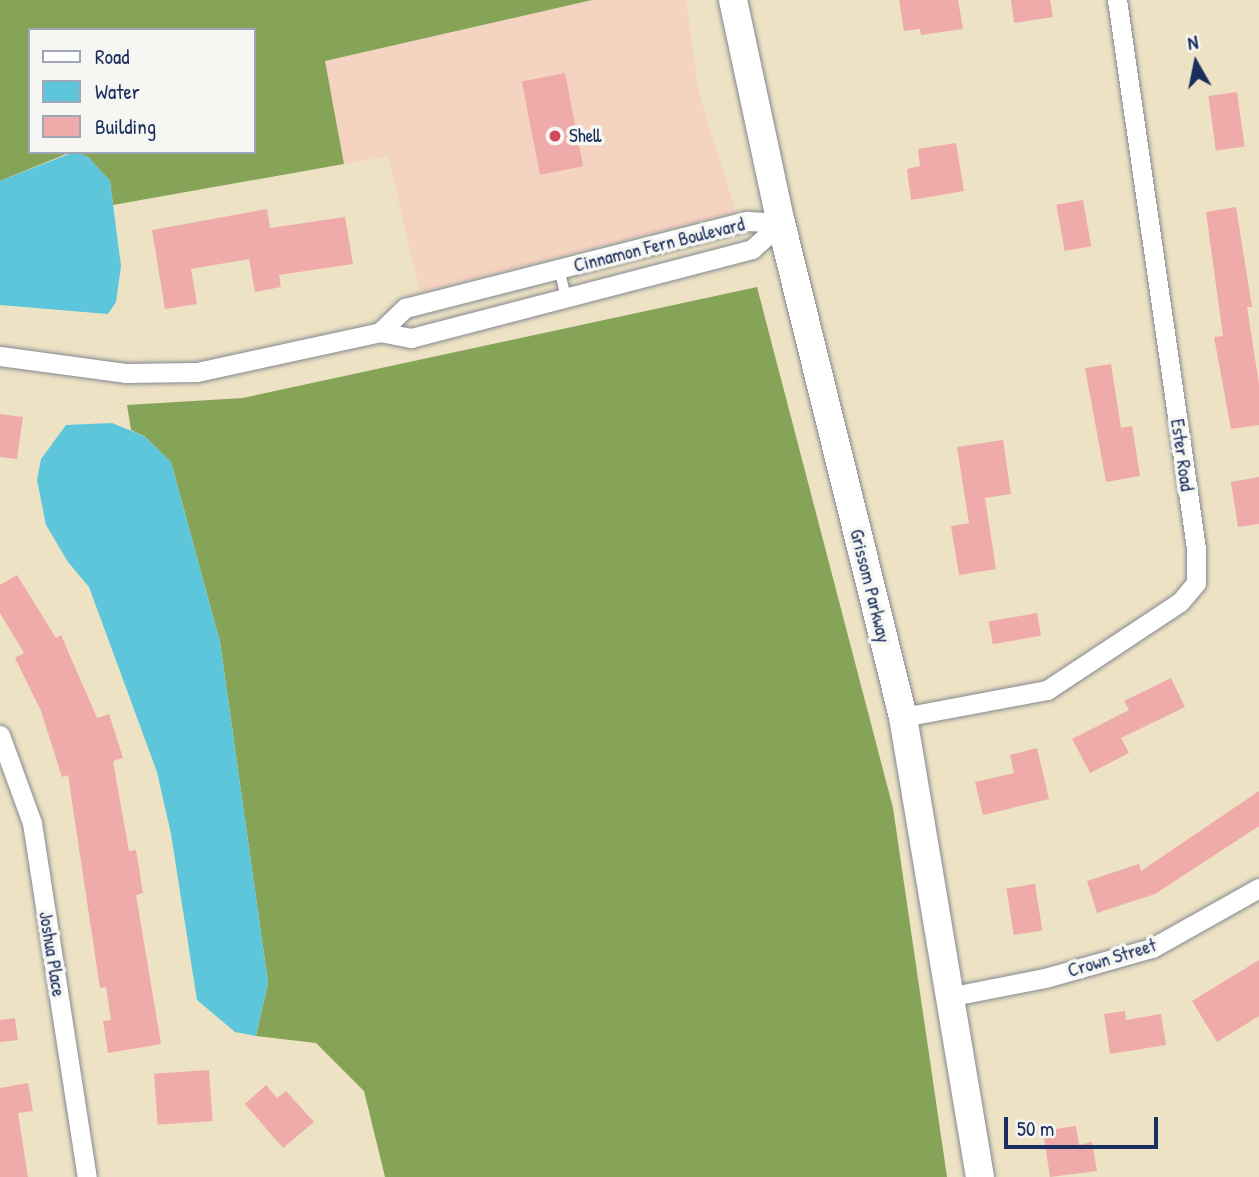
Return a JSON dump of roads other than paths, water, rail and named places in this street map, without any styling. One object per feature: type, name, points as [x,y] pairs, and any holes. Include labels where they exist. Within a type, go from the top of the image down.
[{"type":"main road","name":"Grissom Parkway","points":[[733,0],[781,223],[902,717],[953,996],[980,1177]]},
{"type":"street","name":"Ester Road","points":[[902,717],[1046,690],[1180,601],[1196,583],[1196,548],[1117,0]]},
{"type":"street","name":"Cinnamon Fern Boulevard","points":[[380,332],[405,308],[747,221],[781,223]]},
{"type":"street","name":"Cinnamon Fern Boulevard","points":[[0,356],[125,373],[197,372],[380,332],[411,338],[752,249],[781,223]]},
{"type":"street","name":"Joshua Place","points":[[0,735],[32,823],[87,1177]]},
{"type":"street","name":"Crown Street","points":[[953,996],[1045,978],[1152,948],[1259,888]]},
{"type":"lane","points":[[559,269],[566,298]]},
{"type":"water","points":[[69,154],[80,154],[88,157],[110,181],[121,266],[116,302],[108,314],[0,305],[0,181]]},
{"type":"water","points":[[112,423],[144,436],[171,462],[220,642],[268,983],[256,1036],[235,1032],[197,1000],[171,834],[157,772],[89,587],[68,562],[46,525],[37,480],[41,459],[66,425]]},
{"type":"place","name":"Shell","points":[[555,136]]}]
